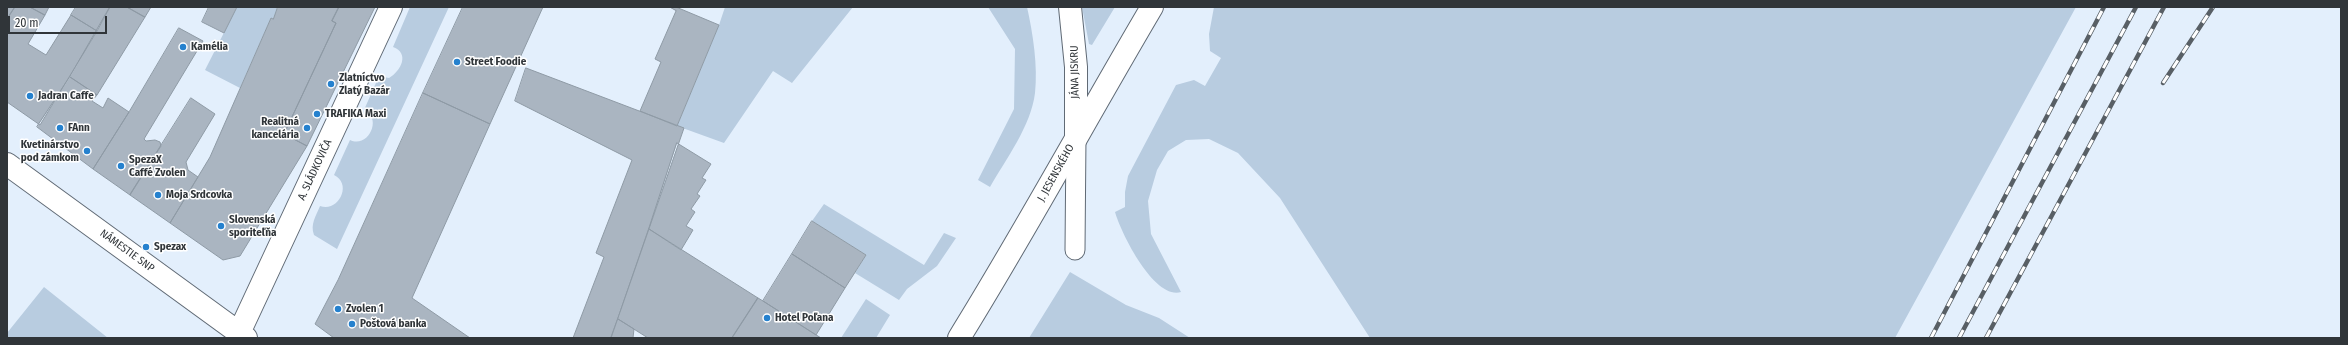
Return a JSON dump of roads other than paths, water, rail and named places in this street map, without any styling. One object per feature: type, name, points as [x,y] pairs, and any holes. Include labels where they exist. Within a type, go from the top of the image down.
[{"type":"street","name":"A. SLÁDKOVIČA","points":[[243,335],[390,7]]},
{"type":"street","name":"JÁNA JISKRU","points":[[1070,7],[1076,67],[1076,137]]},
{"type":"street","name":"J. JESENSKÉHO","points":[[959,338],[1026,227],[1076,137],[1152,7]]},
{"type":"street","name":"NÁMESTIE SNP","points":[[7,164],[243,335]]},
{"type":"lane","points":[[1075,250],[1076,137]]},
{"type":"railway","points":[[1931,338],[2104,7]]},
{"type":"railway","points":[[1959,338],[2136,7]]},
{"type":"railway","points":[[1986,338],[2164,7]]},
{"type":"railway","points":[[2163,83],[2213,7]]},
{"type":"place","name":"Kamélia","points":[[183,47]]},
{"type":"place","name":"Street Foodie","points":[[457,62]]},
{"type":"place","name":"Zlatníctvo Zlatý Bazár","points":[[331,84]]},
{"type":"place","name":"Jadran Caffe","points":[[30,96]]},
{"type":"place","name":"TRAFIKA Maxi","points":[[317,114]]},
{"type":"place","name":"FAnn","points":[[60,128]]},
{"type":"place","name":"Realitná kancelária","points":[[307,128]]},
{"type":"place","name":"Kvetinárstvo pod zámkom","points":[[87,151]]},
{"type":"place","name":"SpezaX Caffé Zvolen","points":[[121,166]]},
{"type":"place","name":"Moja Srdcovka","points":[[158,195]]},
{"type":"place","name":"Slovenská sporiteľňa","points":[[221,226]]},
{"type":"place","name":"Spezax","points":[[146,247]]},
{"type":"place","name":"Zvolen 1","points":[[338,309]]},
{"type":"place","name":"Hotel Poľana","points":[[767,318]]},
{"type":"place","name":"Poštová banka","points":[[352,324]]}]
